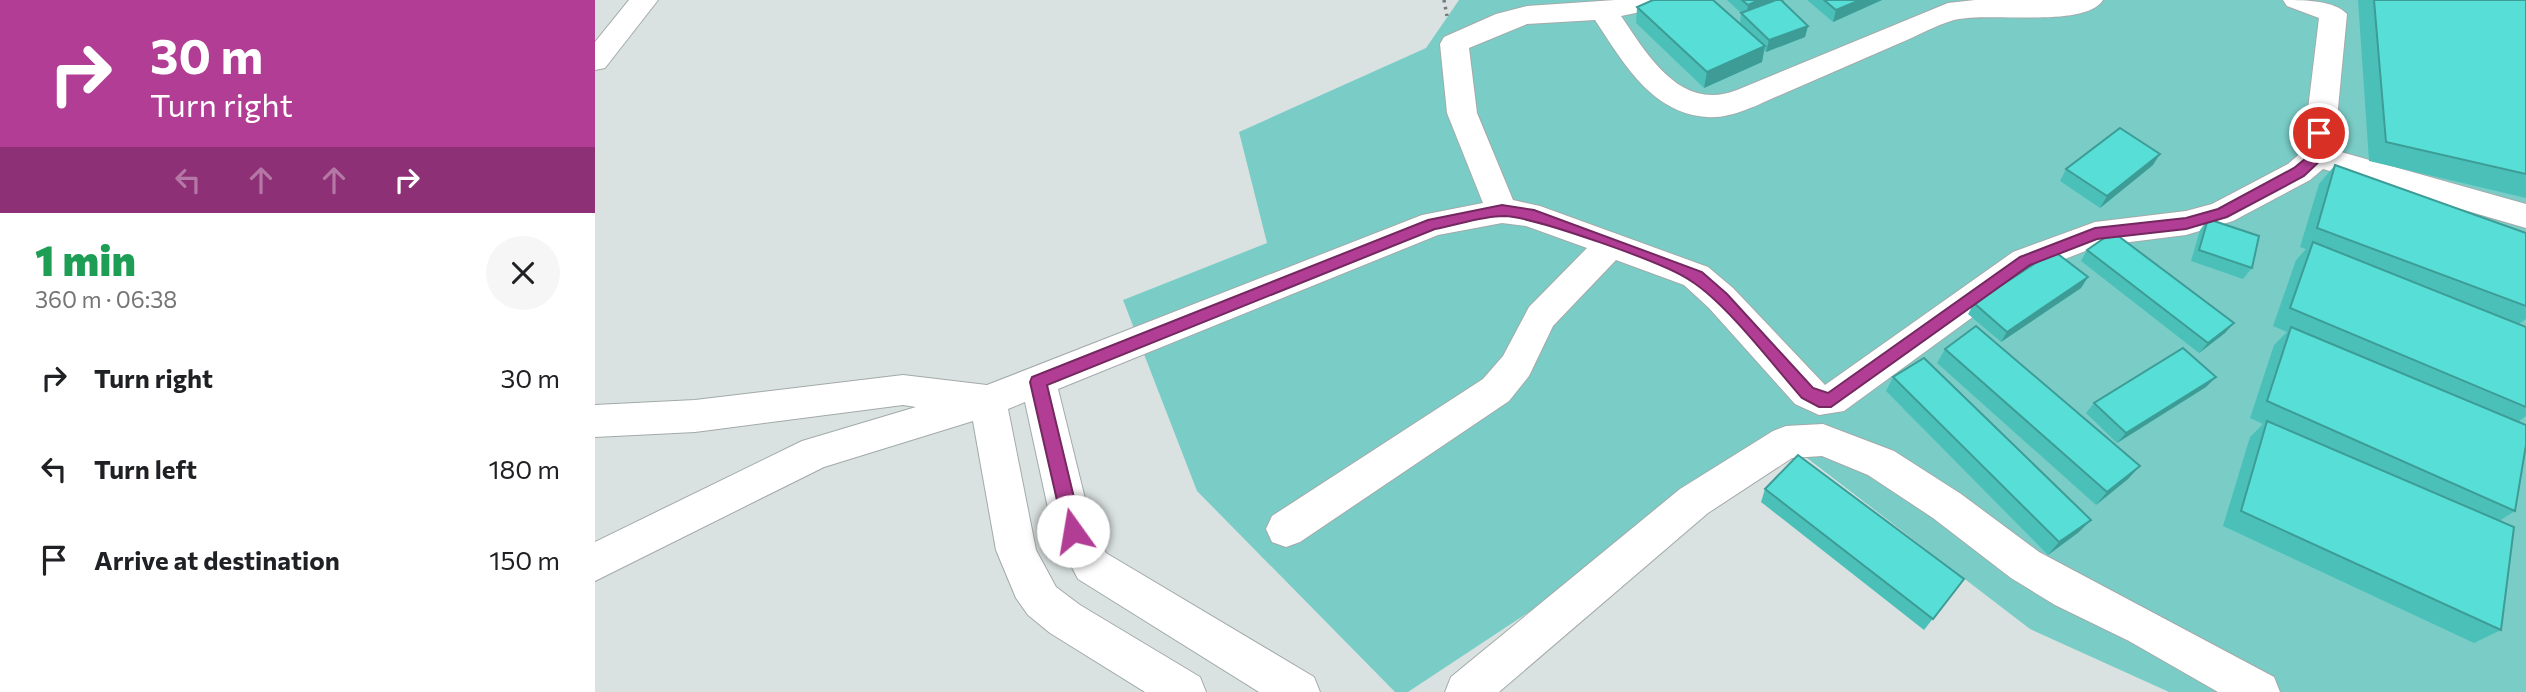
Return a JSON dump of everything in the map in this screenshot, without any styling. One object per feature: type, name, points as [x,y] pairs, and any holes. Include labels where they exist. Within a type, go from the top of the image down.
[{"type":"street","points":[[595,61],[644,0]]},
{"type":"street","points":[[1502,211],[1462,113],[1454,44],[1506,20],[1551,13],[1603,11],[1660,0]]},
{"type":"street","points":[[1603,11],[1648,72],[1664,88],[1678,100],[1710,107],[1729,104],[1761,92],[1948,12],[1997,6],[2057,10],[2089,0]]},
{"type":"street","points":[[595,562],[815,453],[988,401],[1433,224],[1502,211],[1529,214],[1696,276],[1729,307],[1808,393],[1819,400],[1831,400],[2025,261],[2095,234],[2186,223],[2222,213],[2299,172],[2318,156],[2323,88],[2335,7],[2297,0]]},
{"type":"street","points":[[2318,156],[2526,216]]},
{"type":"street","points":[[1286,529],[1496,390],[1516,366],[1541,317],[1612,243]]},
{"type":"street","points":[[1038,382],[1073,531],[1092,566],[1299,692]]},
{"type":"street","points":[[595,422],[695,416],[903,390],[988,401]]},
{"type":"street","points":[[988,401],[1016,550],[1030,584],[1042,601],[1065,619],[1185,692]]},
{"type":"street","points":[[1466,692],[1694,501],[1786,442],[1823,440],[1881,463],[1947,506],[2025,565],[2069,591],[2144,627],[2259,692]]},
{"type":"shaded area","points":[[1459,0],[2526,0],[2526,692],[2169,692],[2030,629],[1786,442],[1408,692],[1395,692],[1197,491],[1123,300],[1267,243],[1239,132],[1426,48]]},
{"type":"building","points":[[1653,0],[1713,0],[1765,46],[1707,72],[1637,7]]},
{"type":"building","points":[[1742,0],[1759,0],[1748,5]]},
{"type":"building","points":[[1781,0],[1808,26],[1769,40],[1741,13]]},
{"type":"building","points":[[1824,0],[1860,0],[1836,10]]},
{"type":"building","points":[[2374,0],[2526,0],[2526,174],[2386,142]]},
{"type":"building","points":[[2120,128],[2160,154],[2107,196],[2066,169]]},
{"type":"building","points":[[2335,165],[2526,233],[2526,306],[2317,228]]},
{"type":"building","points":[[2208,219],[2259,236],[2252,268],[2199,250]]},
{"type":"building","points":[[2113,232],[2234,323],[2208,343],[2087,250]]},
{"type":"building","points":[[2313,242],[2526,327],[2526,407],[2290,308]]},
{"type":"building","points":[[2054,251],[2088,277],[2007,332],[1974,303]]},
{"type":"building","points":[[1976,326],[2140,466],[2107,492],[1945,349]]},
{"type":"building","points":[[2291,327],[2526,425],[2526,445],[2515,511],[2267,401]]},
{"type":"building","points":[[2183,348],[2216,377],[2126,433],[2094,403]]},
{"type":"building","points":[[1924,358],[2091,520],[2059,542],[1893,377]]},
{"type":"building","points":[[2267,421],[2514,527],[2501,630],[2241,511]]},
{"type":"building","points":[[1798,455],[1964,579],[1933,619],[1765,489]]},
{"type":"route","points":[[1073,531],[1038,382],[1433,224],[1478,213],[1502,211],[1529,214],[1663,261],[1696,276],[1761,340],[1808,393],[1819,400],[1831,400],[2025,261],[2095,234],[2186,223],[2222,213],[2299,172],[2318,156],[2319,133]]}]
